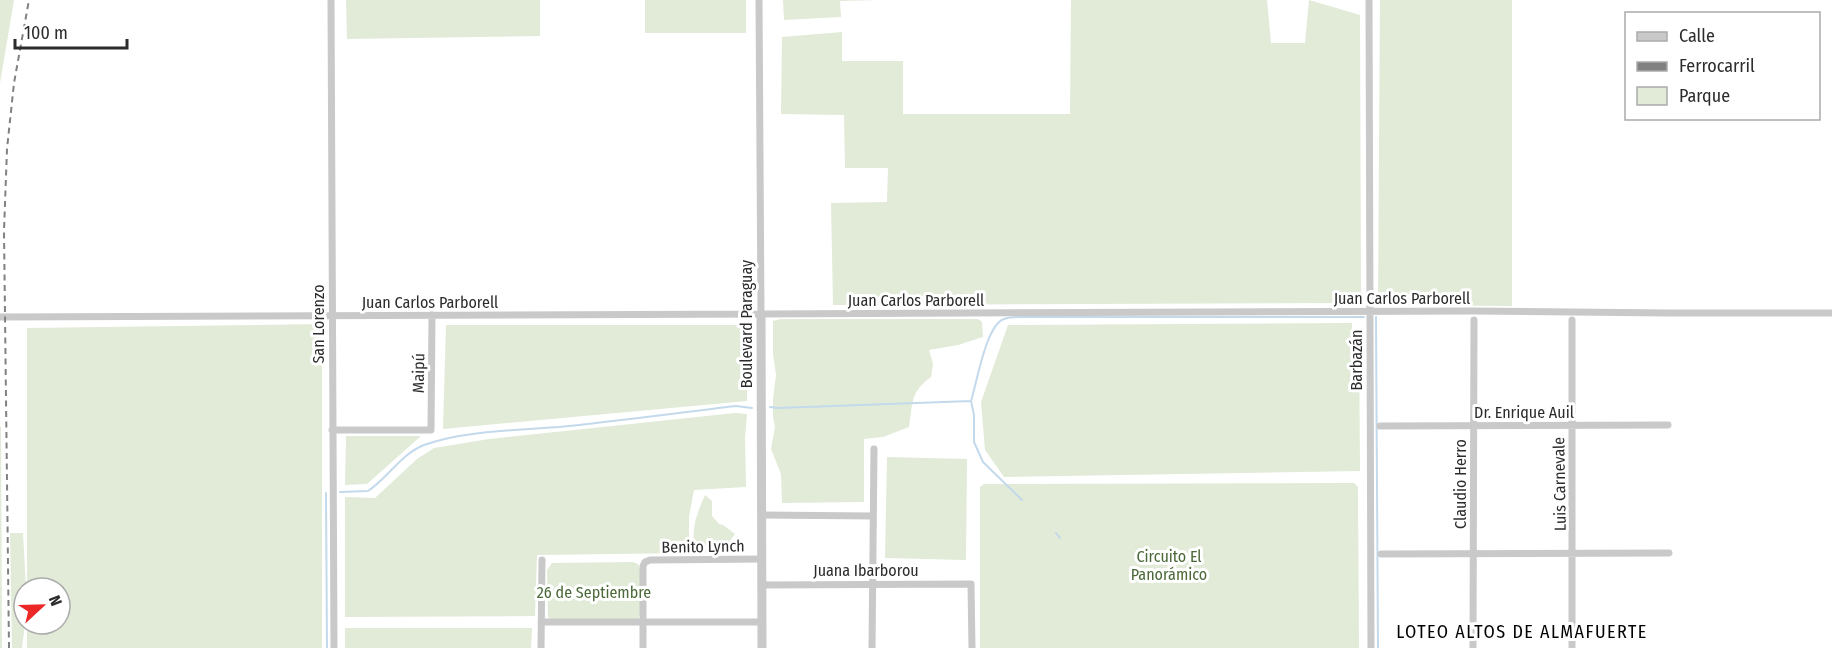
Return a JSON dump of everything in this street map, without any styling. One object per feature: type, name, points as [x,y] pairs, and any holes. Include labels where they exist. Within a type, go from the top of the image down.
[{"type":"street","name":"San Lorenzo","points":[[331,0],[334,648]]},
{"type":"street","name":"Boulevard Paraguay","points":[[759,0],[762,648]]},
{"type":"street","name":"Barbazán","points":[[1370,0],[1371,648]]},
{"type":"street","name":"Juan Carlos Parborell","points":[[0,317],[1370,311],[1832,313]]},
{"type":"street","name":"Maipú","points":[[332,430],[431,430],[432,315]]},
{"type":"street","name":"Claudio Herro","points":[[1473,320],[1473,648]]},
{"type":"street","name":"Luis Carnevale","points":[[1572,320],[1572,648]]},
{"type":"street","name":"Dr. Enrique Auil","points":[[1380,426],[1668,425]]},
{"type":"street","points":[[872,648],[874,449]]},
{"type":"street","points":[[762,515],[873,516]]},
{"type":"street","points":[[1381,554],[1669,553]]},
{"type":"street","name":"Benito Lynch","points":[[643,622],[643,566],[645,562],[650,560],[762,559]]},
{"type":"street","points":[[541,648],[542,560]]},
{"type":"street","name":"Juana Ibarborou","points":[[762,585],[971,584],[972,648]]},
{"type":"street","points":[[541,622],[762,622]]},
{"type":"street","points":[[643,622],[643,648]]},
{"type":"green space","points":[[0,0],[14,0],[0,83]]},
{"type":"green space","points":[[346,0],[540,0],[540,36],[347,39]]},
{"type":"green space","points":[[645,0],[746,0],[746,33],[645,33]]},
{"type":"green space","points":[[783,0],[879,0],[840,1],[841,17],[784,20]]},
{"type":"green space","points":[[1071,0],[1267,0],[1271,43],[1305,43],[1309,0],[1360,15],[1361,303],[833,305],[831,203],[887,202],[888,168],[845,168],[844,115],[781,114],[782,37],[842,32],[842,61],[903,61],[903,114],[1070,114]]},
{"type":"green space","points":[[1380,0],[1512,0],[1512,306],[1378,305]]},
{"type":"green space","points":[[781,319],[978,319],[982,322],[983,337],[958,345],[929,350],[933,364],[931,377],[916,393],[909,427],[883,437],[864,439],[864,502],[782,503],[781,474],[771,449],[775,427],[773,399],[776,375],[773,354],[773,321]]},
{"type":"green space","points":[[1352,323],[1352,332],[1359,331],[1360,471],[1004,477],[985,450],[981,402],[1008,325]]},
{"type":"green space","points":[[322,324],[322,648],[27,648],[27,636],[72,636],[72,576],[27,576],[27,328]]},
{"type":"green space","points":[[446,325],[748,325],[747,401],[443,429]]},
{"type":"green space","points":[[735,413],[747,414],[746,487],[694,490],[689,517],[689,553],[537,555],[535,616],[345,617],[345,497],[375,498],[417,459],[434,448],[489,439]]},
{"type":"green space","points":[[1,427],[2,648],[0,648]]},
{"type":"green space","points":[[346,436],[421,436],[367,484],[345,485]]},
{"type":"green space","points":[[887,457],[967,459],[966,560],[885,558]]},
{"type":"green space","name":"Circuito El Panorámico","points":[[1354,483],[1358,487],[1359,648],[980,648],[980,487],[984,484]]},
{"type":"green space","points":[[705,495],[712,501],[712,516],[719,524],[735,534],[721,552],[696,553],[695,523]]},
{"type":"green space","points":[[10,533],[23,533],[25,576],[12,576],[12,636],[24,636],[22,648],[12,648]]},
{"type":"green space","name":"26 de Septiembre","points":[[633,562],[638,564],[640,569],[638,619],[550,619],[548,617],[547,570],[552,563]]},
{"type":"green space","points":[[345,628],[532,628],[531,648],[345,648]]},
{"type":"waterway","points":[[971,401],[987,343],[998,323],[1008,318],[1364,317]]},
{"type":"waterway","points":[[1376,317],[1378,648]]},
{"type":"waterway","points":[[770,407],[971,401],[974,415],[974,442],[983,462],[1022,500]]},
{"type":"waterway","points":[[340,492],[368,491],[408,454],[439,440],[490,432],[581,425],[736,406],[752,408]]},
{"type":"waterway","points":[[326,493],[327,648]]},
{"type":"waterway","points":[[1056,533],[1060,538]]},
{"type":"railway","points":[[9,648],[4,231],[7,149],[14,83],[29,0]]},
{"type":"district","name":"LOTEO ALTOS DE ALMAFUERTE","points":[[1522,632]]}]
